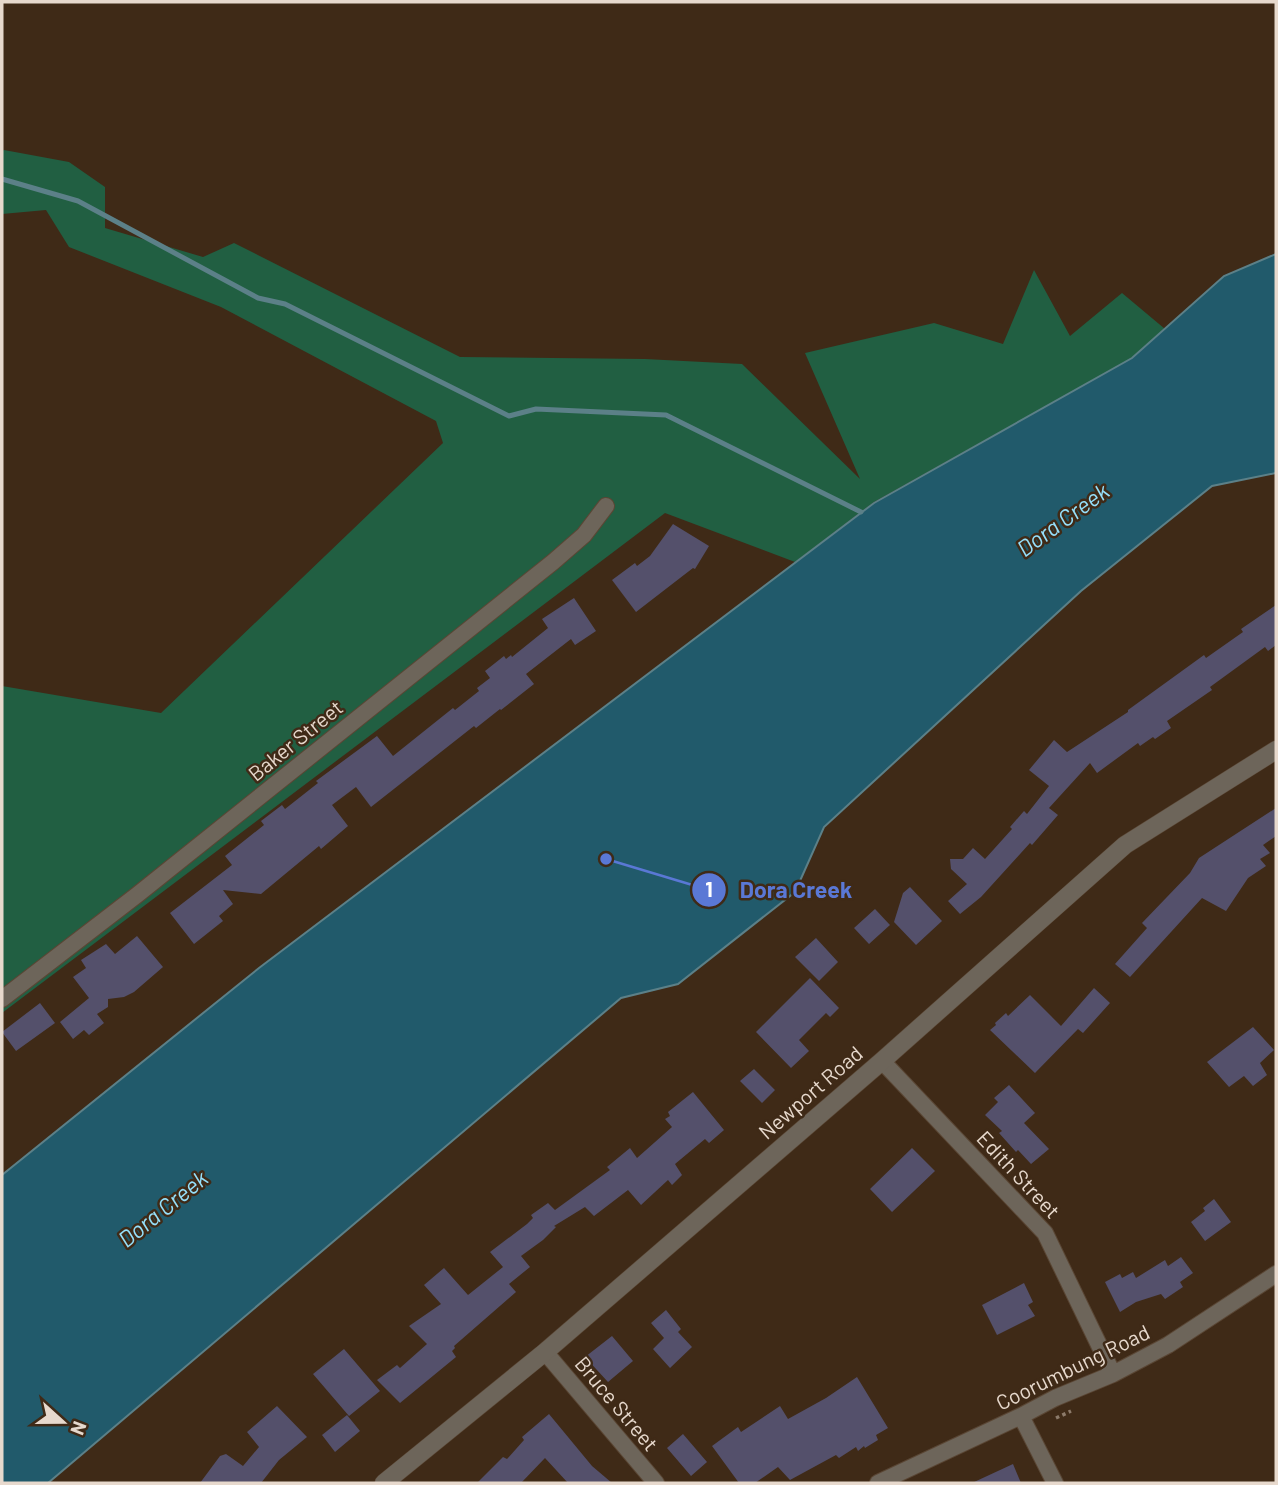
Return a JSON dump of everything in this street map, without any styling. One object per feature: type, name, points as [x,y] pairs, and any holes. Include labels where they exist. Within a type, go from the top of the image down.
[{"type":"street","name":"Baker Street","points":[[2,999],[554,562],[584,536],[606,506]]},
{"type":"street","name":"Newport Road","points":[[384,1483],[545,1352],[883,1061],[1125,845],[1276,750]]},
{"type":"street","name":"Edith Street","points":[[883,1061],[1045,1233],[1113,1374]]},
{"type":"street","name":"Coorumbung Road","points":[[878,1483],[1055,1398],[1113,1374],[1168,1345],[1276,1274]]},
{"type":"street","name":"Bruce Street","points":[[545,1352],[656,1483]]},
{"type":"street","points":[[1021,1416],[1055,1483]]},
{"type":"green space","points":[[4,150],[69,162],[105,187],[105,228],[203,257],[234,243],[460,357],[645,359],[742,364],[860,479],[805,353],[934,323],[1003,344],[1034,270],[1070,336],[1122,293],[1165,329],[1132,358],[874,502],[795,562],[665,513],[2,1013],[2,686],[161,713],[443,443],[436,421],[221,307],[69,247],[46,210],[2,214]]},
{"type":"water","name":"Dora Creek","points":[[1276,254],[1276,473],[1212,486],[1081,591],[824,827],[795,892],[678,984],[621,998],[48,1483],[2,1483],[2,1175],[259,968],[874,503],[1132,358],[1224,276]]},
{"type":"building","points":[[673,524],[709,546],[695,569],[636,612],[612,580],[650,556]]},
{"type":"building","points":[[574,598],[596,631],[575,645],[571,639],[526,674],[534,684],[476,728],[474,726],[371,807],[356,787],[332,805],[348,826],[321,849],[319,846],[261,894],[223,890],[233,904],[219,916],[223,921],[194,944],[170,913],[232,865],[225,856],[264,825],[261,821],[282,805],[285,809],[318,783],[316,781],[377,736],[393,756],[453,708],[455,710],[479,691],[477,688],[490,678],[485,671],[504,656],[506,659],[511,655],[512,657],[548,628],[542,619]]},
{"type":"building","points":[[1276,605],[1276,645],[1268,651],[1265,647],[1210,687],[1212,690],[1167,721],[1171,728],[1155,739],[1153,737],[1140,746],[1138,743],[1097,773],[1090,763],[1049,808],[1058,815],[981,897],[960,914],[948,901],[967,884],[951,869],[950,859],[963,859],[973,848],[985,859],[1024,811],[1027,814],[1049,786],[1029,770],[1054,740],[1067,752],[1128,712],[1204,655],[1206,658],[1243,632],[1241,629]]},
{"type":"building","points":[[1276,808],[1276,836],[1263,845],[1270,853],[1260,859],[1266,866],[1248,878],[1226,911],[1202,898],[1130,977],[1115,964],[1147,928],[1142,923],[1190,873],[1199,858]]},
{"type":"building","points":[[910,887],[942,921],[916,945],[894,922],[903,893]]},
{"type":"building","points":[[875,909],[890,925],[869,944],[854,928]]},
{"type":"building","points":[[137,936],[163,967],[134,992],[124,997],[108,999],[108,1007],[97,1014],[104,1023],[89,1035],[84,1030],[73,1039],[60,1022],[89,998],[73,977],[86,968],[81,960],[106,944],[115,954]]},
{"type":"building","points":[[816,938],[838,962],[819,981],[795,957]]},
{"type":"building","points":[[810,978],[839,1008],[830,1017],[826,1013],[799,1040],[809,1051],[791,1068],[756,1032]]},
{"type":"building","points":[[1094,988],[1110,1003],[1083,1033],[1078,1029],[1035,1073],[990,1030],[1006,1013],[1008,1016],[1030,995],[1061,1026]]},
{"type":"building","points":[[40,1003],[55,1023],[16,1051],[2,1032]]},
{"type":"building","points":[[1253,1027],[1274,1050],[1260,1063],[1267,1075],[1253,1086],[1244,1076],[1229,1087],[1207,1062]]},
{"type":"building","points":[[754,1069],[775,1090],[762,1103],[740,1081]]},
{"type":"building","points":[[1009,1085],[1035,1113],[1024,1123],[1049,1149],[1031,1164],[1018,1150],[1016,1152],[999,1133],[1002,1131],[985,1115],[998,1102],[994,1098]]},
{"type":"building","points":[[693,1092],[724,1130],[709,1143],[705,1139],[675,1164],[682,1175],[672,1185],[668,1180],[641,1205],[628,1190],[594,1216],[585,1207],[554,1226],[556,1227],[543,1240],[521,1256],[530,1267],[509,1284],[516,1292],[454,1346],[452,1351],[456,1357],[400,1403],[377,1380],[397,1365],[400,1368],[427,1344],[409,1326],[441,1304],[424,1285],[444,1268],[468,1295],[503,1267],[490,1252],[527,1224],[533,1218],[531,1215],[548,1203],[555,1210],[610,1170],[607,1167],[630,1148],[637,1158],[672,1127],[665,1119],[670,1116],[668,1112]]},
{"type":"building","points":[[912,1148],[935,1171],[892,1212],[870,1189]]},
{"type":"building","points":[[1214,1199],[1231,1222],[1205,1241],[1191,1222],[1205,1211],[1203,1208]]},
{"type":"building","points":[[1181,1257],[1193,1273],[1180,1282],[1183,1287],[1165,1299],[1161,1294],[1136,1302],[1120,1312],[1105,1282],[1120,1274],[1122,1278],[1133,1272],[1136,1278],[1165,1260],[1168,1266]]},
{"type":"building","points":[[1024,1283],[1033,1302],[1028,1305],[1035,1316],[997,1335],[982,1305]]},
{"type":"building","points":[[666,1310],[681,1329],[678,1332],[692,1347],[670,1368],[653,1349],[664,1338],[651,1323]]},
{"type":"building","points":[[612,1336],[633,1361],[608,1382],[585,1357]]},
{"type":"building","points":[[344,1349],[380,1391],[349,1416],[313,1374]]},
{"type":"building","points":[[857,1377],[888,1428],[876,1435],[878,1440],[865,1448],[864,1446],[858,1451],[856,1447],[839,1458],[836,1455],[790,1480],[778,1467],[755,1483],[739,1483],[712,1446],[738,1427],[741,1432],[780,1406],[788,1419]]},
{"type":"building","points":[[277,1406],[307,1437],[279,1460],[261,1483],[200,1483],[220,1456],[226,1454],[243,1466],[259,1447],[247,1432]]},
{"type":"building","points":[[549,1414],[592,1466],[612,1483],[568,1483],[545,1458],[521,1483],[477,1483],[503,1457],[507,1459],[524,1440],[522,1437]]},
{"type":"building","points":[[347,1415],[360,1431],[335,1452],[322,1435]]},
{"type":"building","points":[[683,1434],[707,1462],[691,1476],[667,1448]]},
{"type":"building","points":[[1013,1464],[1021,1483],[972,1483]]},
{"type":"waterway","points":[[2,179],[78,201],[258,298],[285,304],[509,416],[536,409],[666,415],[861,512]]},
{"type":"place","name":"Dora Creek","points":[[606,859]]}]
